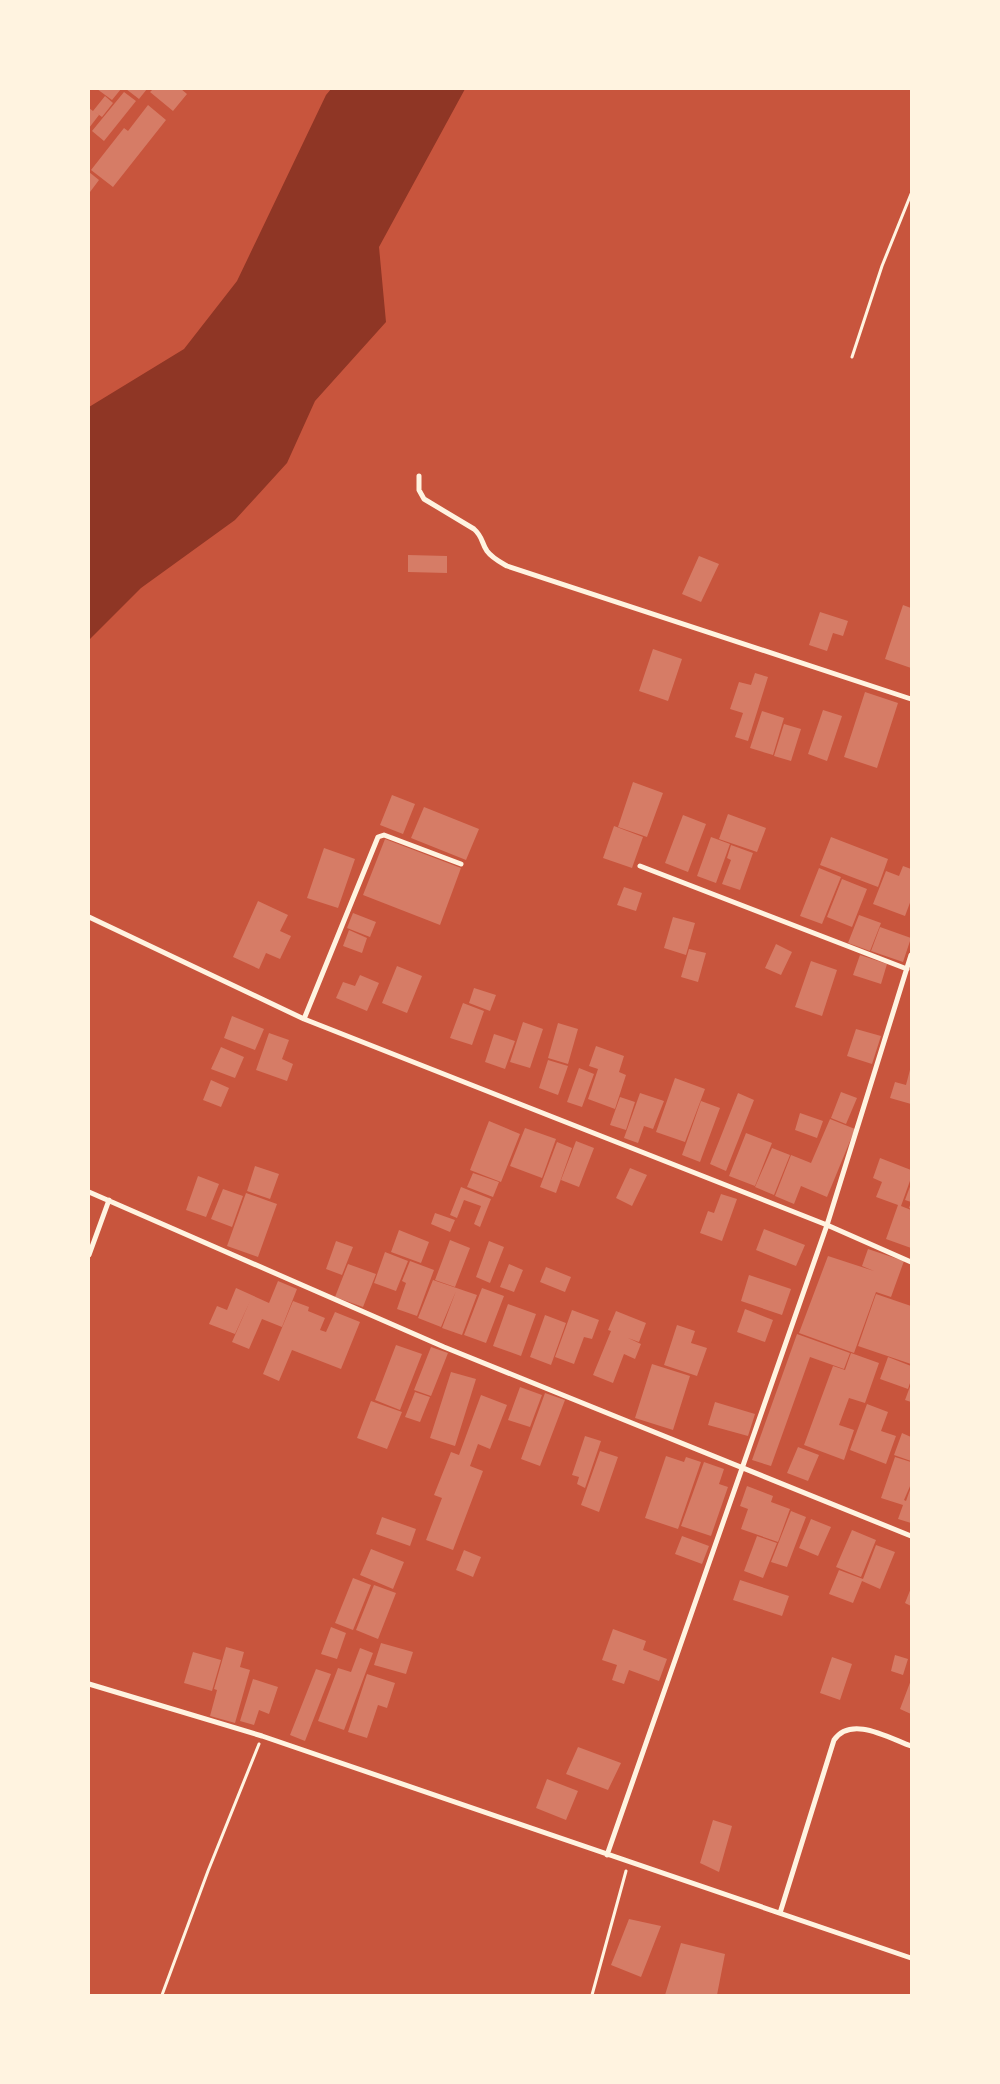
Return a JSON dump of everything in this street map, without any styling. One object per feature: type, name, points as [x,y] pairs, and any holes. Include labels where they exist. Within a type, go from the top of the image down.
[{"type":"street","points":[[419,476],[419,490],[424,500],[474,529],[481,535],[486,550],[496,560],[507,566],[911,699]]},
{"type":"street","points":[[304,1019],[378,836],[384,835],[462,864]]},
{"type":"street","points":[[640,866],[907,969]]},
{"type":"street","points":[[89,917],[304,1019],[828,1225],[911,1262]]},
{"type":"street","points":[[607,1855],[828,1225],[911,955]]},
{"type":"street","points":[[89,1192],[444,1347],[911,1536]]},
{"type":"street","points":[[89,1255],[109,1200]]},
{"type":"street","points":[[89,1684],[262,1736],[911,1958]]},
{"type":"street","points":[[780,1913],[834,1740],[839,1733],[847,1729],[857,1728],[911,1746]]},
{"type":"path","points":[[852,357],[882,266],[911,194]]},
{"type":"path","points":[[162,1995],[208,1871],[262,1736]]},
{"type":"path","points":[[592,1995],[628,1862]]},
{"type":"shaded area","points":[[331,89],[465,89],[379,247],[386,322],[315,401],[287,463],[235,520],[141,588],[89,640],[89,407],[184,349],[237,281],[326,95]]},
{"type":"building","points":[[97,89],[121,89],[112,100]]},
{"type":"building","points":[[126,89],[147,89],[139,99]]},
{"type":"building","points":[[153,89],[181,89],[187,94],[173,111],[150,92]]},
{"type":"building","points":[[124,92],[136,101],[104,141],[92,131]]},
{"type":"building","points":[[105,96],[113,103],[102,117],[95,112],[99,115],[89,128],[89,108],[93,111]]},
{"type":"building","points":[[148,105],[166,120],[113,187],[91,170],[124,128],[128,131]]},
{"type":"building","points":[[89,172],[99,180],[90,192],[89,191]]},
{"type":"building","points":[[408,555],[447,556],[447,573],[408,572]]},
{"type":"building","points":[[699,556],[719,564],[701,602],[682,594]]},
{"type":"building","points":[[903,605],[911,608],[911,668],[885,659]]},
{"type":"building","points":[[820,612],[848,621],[843,636],[833,633],[827,651],[809,645]]},
{"type":"building","points":[[653,649],[682,659],[668,701],[639,691]]},
{"type":"building","points":[[755,673],[768,677],[748,741],[735,737],[743,713],[730,709],[739,682],[751,685]]},
{"type":"building","points":[[865,692],[898,703],[877,768],[844,757]]},
{"type":"building","points":[[823,710],[842,716],[827,761],[808,754]]},
{"type":"building","points":[[762,711],[784,718],[773,755],[750,748]]},
{"type":"building","points":[[784,724],[801,729],[791,761],[774,756]]},
{"type":"building","points":[[633,782],[663,793],[647,837],[618,827]]},
{"type":"building","points":[[392,795],[415,804],[403,834],[380,825]]},
{"type":"building","points":[[424,807],[479,829],[466,860],[411,838]]},
{"type":"building","points":[[728,814],[766,828],[757,852],[719,839]]},
{"type":"building","points":[[683,815],[706,824],[688,872],[665,863]]},
{"type":"building","points":[[614,826],[643,837],[632,868],[603,858]]},
{"type":"building","points":[[711,837],[730,844],[716,883],[697,876]]},
{"type":"building","points":[[831,837],[888,859],[878,887],[820,865]]},
{"type":"building","points":[[385,839],[461,868],[440,925],[363,895]]},
{"type":"building","points":[[731,845],[753,853],[740,890],[722,884],[731,860],[727,858]]},
{"type":"building","points":[[324,848],[355,859],[338,908],[307,898]]},
{"type":"building","points":[[903,866],[911,869],[911,900],[905,916],[873,904],[886,871],[899,876]]},
{"type":"building","points":[[819,868],[841,877],[822,924],[800,916]]},
{"type":"building","points":[[842,879],[867,889],[852,927],[827,917]]},
{"type":"building","points":[[624,887],[642,893],[636,911],[617,905]]},
{"type":"building","points":[[258,901],[288,915],[280,931],[291,936],[280,959],[266,953],[259,969],[233,957]]},
{"type":"building","points":[[353,913],[376,922],[370,937],[347,928]]},
{"type":"building","points":[[859,915],[881,923],[870,951],[848,943]]},
{"type":"building","points":[[673,917],[695,923],[686,955],[664,948]]},
{"type":"building","points":[[880,927],[911,938],[903,962],[871,951]]},
{"type":"building","points":[[349,930],[367,938],[362,953],[343,946]]},
{"type":"building","points":[[776,944],[792,952],[781,975],[765,968]]},
{"type":"building","points":[[689,949],[706,953],[698,982],[681,977]]},
{"type":"building","points":[[860,955],[887,964],[881,984],[853,975]]},
{"type":"building","points":[[811,961],[837,970],[822,1016],[795,1007]]},
{"type":"building","points":[[397,966],[422,976],[407,1013],[382,1003]]},
{"type":"building","points":[[360,975],[379,983],[367,1011],[336,998],[343,982],[355,986]]},
{"type":"building","points":[[474,988],[496,995],[490,1011],[469,1003]]},
{"type":"building","points":[[463,1003],[484,1011],[472,1045],[450,1038]]},
{"type":"building","points":[[232,1016],[264,1029],[255,1050],[224,1038]]},
{"type":"building","points":[[523,1022],[543,1029],[530,1068],[510,1062]]},
{"type":"building","points":[[558,1023],[578,1029],[568,1064],[548,1058]]},
{"type":"building","points":[[856,1029],[881,1036],[872,1064],[847,1056]]},
{"type":"building","points":[[269,1033],[289,1040],[282,1059],[293,1064],[287,1081],[256,1070]]},
{"type":"building","points":[[494,1034],[515,1041],[505,1069],[485,1062]]},
{"type":"building","points":[[596,1046],[624,1056],[619,1072],[626,1075],[615,1109],[588,1099],[598,1069],[589,1066]]},
{"type":"building","points":[[221,1047],[244,1057],[235,1078],[211,1069]]},
{"type":"building","points":[[548,1060],[568,1066],[558,1095],[539,1088]]},
{"type":"building","points":[[911,1066],[911,1104],[890,1098],[895,1082],[906,1085]]},
{"type":"building","points":[[579,1068],[594,1074],[582,1107],[567,1102]]},
{"type":"building","points":[[675,1078],[705,1089],[685,1142],[656,1132]]},
{"type":"building","points":[[211,1080],[229,1088],[221,1107],[203,1100]]},
{"type":"building","points":[[841,1092],[857,1098],[846,1124],[831,1118]]},
{"type":"building","points":[[640,1093],[664,1101],[653,1129],[644,1126],[638,1143],[624,1138]]},
{"type":"building","points":[[738,1093],[754,1100],[726,1171],[710,1164]]},
{"type":"building","points":[[620,1097],[635,1102],[626,1130],[610,1125]]},
{"type":"building","points":[[701,1101],[720,1108],[700,1162],[682,1155]]},
{"type":"building","points":[[800,1113],[823,1121],[817,1138],[795,1130]]},
{"type":"building","points":[[830,1119],[855,1129],[827,1197],[801,1186],[794,1204],[775,1196],[791,1155],[811,1163]]},
{"type":"building","points":[[489,1121],[520,1134],[501,1182],[470,1170]]},
{"type":"building","points":[[525,1128],[556,1139],[542,1178],[510,1166]]},
{"type":"building","points":[[746,1133],[772,1143],[755,1186],[729,1176]]},
{"type":"building","points":[[576,1141],[594,1148],[579,1187],[561,1180]]},
{"type":"building","points":[[557,1142],[572,1148],[556,1193],[540,1187]]},
{"type":"building","points":[[772,1148],[790,1155],[774,1195],[755,1187]]},
{"type":"building","points":[[880,1158],[911,1170],[911,1178],[901,1206],[911,1210],[911,1248],[886,1239],[898,1205],[876,1197],[882,1182],[873,1178]]},
{"type":"building","points":[[255,1166],[279,1174],[270,1199],[247,1191]]},
{"type":"building","points":[[630,1168],[647,1175],[632,1206],[616,1198]]},
{"type":"building","points":[[473,1173],[499,1182],[493,1197],[467,1187]]},
{"type":"building","points":[[198,1176],[219,1184],[206,1217],[186,1210]]},
{"type":"building","points":[[911,1184],[911,1202],[905,1200]]},
{"type":"building","points":[[461,1187],[491,1199],[480,1227],[474,1224],[481,1206],[464,1200],[457,1218],[450,1215]]},
{"type":"building","points":[[223,1189],[243,1196],[232,1227],[211,1219]]},
{"type":"building","points":[[246,1193],[277,1204],[258,1257],[227,1246]]},
{"type":"building","points":[[721,1194],[737,1199],[722,1241],[700,1233],[708,1211],[714,1213]]},
{"type":"building","points":[[435,1213],[455,1220],[450,1232],[431,1224]]},
{"type":"building","points":[[764,1229],[805,1245],[796,1266],[756,1250]]},
{"type":"building","points":[[399,1230],[429,1242],[421,1263],[391,1252]]},
{"type":"building","points":[[450,1240],[470,1248],[455,1287],[435,1280]]},
{"type":"building","points":[[336,1241],[353,1247],[342,1275],[326,1269]]},
{"type":"building","points":[[489,1241],[504,1247],[490,1283],[476,1277]]},
{"type":"building","points":[[868,1249],[904,1261],[891,1297],[876,1292],[854,1353],[799,1333],[828,1256],[874,1271],[862,1266]]},
{"type":"building","points":[[385,1252],[408,1261],[396,1291],[374,1283]]},
{"type":"building","points":[[410,1261],[434,1270],[417,1316],[397,1309],[406,1283],[402,1281]]},
{"type":"building","points":[[348,1264],[376,1274],[363,1307],[335,1297]]},
{"type":"building","points":[[509,1264],[523,1270],[514,1292],[500,1287]]},
{"type":"building","points":[[546,1267],[571,1277],[565,1292],[540,1282]]},
{"type":"building","points":[[749,1275],[791,1289],[782,1315],[741,1301]]},
{"type":"building","points":[[433,1280],[477,1295],[462,1335],[442,1328],[456,1291],[441,1327],[418,1318]]},
{"type":"building","points":[[278,1281],[297,1289],[282,1327],[262,1319],[249,1349],[232,1342],[250,1301],[235,1334],[209,1324],[217,1306],[227,1310],[236,1288],[269,1303]]},
{"type":"building","points":[[482,1288],[504,1296],[486,1343],[464,1335]]},
{"type":"building","points":[[876,1294],[911,1306],[911,1364],[858,1346]]},
{"type":"building","points":[[293,1301],[309,1307],[308,1311],[325,1318],[320,1330],[326,1332],[335,1312],[360,1322],[341,1369],[292,1350],[279,1381],[263,1374]]},
{"type":"building","points":[[508,1304],[536,1314],[521,1356],[493,1346]]},
{"type":"building","points":[[745,1309],[773,1320],[765,1342],[737,1332]]},
{"type":"building","points":[[572,1310],[599,1320],[592,1339],[584,1337],[574,1364],[555,1357]]},
{"type":"building","points":[[616,1311],[646,1323],[639,1342],[628,1338],[641,1344],[635,1359],[624,1354],[613,1383],[593,1375],[611,1331],[608,1330]]},
{"type":"building","points":[[545,1315],[566,1323],[551,1365],[530,1357]]},
{"type":"building","points":[[677,1325],[695,1331],[691,1343],[707,1348],[697,1376],[664,1365]]},
{"type":"building","points":[[797,1334],[850,1353],[844,1369],[810,1357],[771,1466],[752,1460]]},
{"type":"building","points":[[396,1345],[422,1354],[400,1410],[375,1400]]},
{"type":"building","points":[[431,1347],[448,1353],[431,1396],[414,1390]]},
{"type":"building","points":[[851,1353],[879,1363],[865,1403],[849,1398],[839,1425],[854,1430],[844,1460],[804,1445],[833,1366],[845,1370]]},
{"type":"building","points":[[888,1357],[911,1366],[911,1380],[908,1389],[880,1379]]},
{"type":"building","points":[[652,1364],[690,1376],[673,1430],[635,1418]]},
{"type":"building","points":[[451,1372],[476,1379],[455,1446],[430,1438]]},
{"type":"building","points":[[911,1384],[911,1402],[905,1400]]},
{"type":"building","points":[[520,1387],[542,1395],[530,1427],[508,1420]]},
{"type":"building","points":[[415,1392],[430,1397],[420,1422],[405,1417]]},
{"type":"building","points":[[545,1393],[565,1400],[540,1466],[521,1459]]},
{"type":"building","points":[[481,1395],[507,1405],[490,1449],[478,1444],[470,1466],[483,1471],[453,1550],[426,1540],[442,1498],[434,1495],[451,1452],[459,1455]]},
{"type":"building","points":[[371,1401],[402,1412],[387,1449],[357,1438]]},
{"type":"building","points":[[715,1402],[755,1414],[748,1436],[708,1425]]},
{"type":"building","points":[[867,1404],[888,1412],[881,1431],[896,1436],[886,1464],[850,1450]]},
{"type":"building","points":[[902,1433],[911,1437],[911,1461],[894,1455]]},
{"type":"building","points":[[585,1436],[601,1441],[585,1488],[577,1484],[579,1477],[572,1475]]},
{"type":"building","points":[[798,1447],[819,1455],[808,1481],[787,1473]]},
{"type":"building","points":[[600,1451],[618,1457],[599,1512],[581,1505]]},
{"type":"building","points":[[666,1456],[684,1462],[686,1457],[701,1462],[678,1529],[645,1518]]},
{"type":"building","points":[[895,1457],[911,1462],[911,1484],[904,1500],[906,1501],[911,1487],[911,1523],[898,1519],[903,1505],[881,1498]]},
{"type":"building","points":[[704,1462],[724,1469],[719,1484],[728,1487],[711,1536],[681,1526]]},
{"type":"building","points":[[747,1486],[773,1496],[771,1502],[790,1509],[778,1542],[741,1529],[748,1509],[740,1506]]},
{"type":"building","points":[[791,1511],[806,1517],[787,1567],[771,1562]]},
{"type":"building","points":[[382,1517],[416,1529],[410,1546],[376,1534]]},
{"type":"building","points":[[811,1519],[831,1527],[818,1556],[799,1548]]},
{"type":"building","points":[[852,1530],[876,1540],[861,1577],[836,1567]]},
{"type":"building","points":[[682,1536],[709,1546],[702,1564],[675,1554]]},
{"type":"building","points":[[757,1536],[777,1543],[763,1578],[744,1571]]},
{"type":"building","points":[[876,1545],[895,1552],[880,1589],[862,1581],[853,1603],[829,1594],[839,1570],[863,1579]]},
{"type":"building","points":[[371,1549],[404,1562],[393,1589],[360,1575]]},
{"type":"building","points":[[464,1550],[481,1557],[473,1577],[456,1570]]},
{"type":"building","points":[[353,1578],[371,1585],[353,1630],[335,1623]]},
{"type":"building","points":[[740,1580],[789,1596],[782,1616],[733,1600]]},
{"type":"building","points":[[374,1585],[396,1593],[378,1639],[356,1630]]},
{"type":"building","points":[[911,1588],[911,1606],[905,1603]]},
{"type":"building","points":[[331,1627],[346,1633],[337,1659],[321,1654]]},
{"type":"building","points":[[613,1629],[646,1641],[643,1650],[667,1659],[659,1681],[629,1670],[624,1684],[612,1680],[617,1665],[602,1660]]},
{"type":"building","points":[[381,1643],[413,1652],[406,1674],[374,1665]]},
{"type":"building","points":[[226,1647],[244,1652],[240,1667],[250,1670],[235,1723],[210,1716],[217,1690],[214,1689]]},
{"type":"building","points":[[360,1648],[373,1653],[344,1730],[318,1721],[338,1668],[351,1672]]},
{"type":"building","points":[[193,1652],[221,1660],[212,1691],[184,1683]]},
{"type":"building","points":[[895,1655],[908,1659],[903,1675],[891,1671]]},
{"type":"building","points":[[832,1657],[852,1664],[840,1700],[820,1693]]},
{"type":"building","points":[[316,1669],[331,1674],[305,1741],[290,1735]]},
{"type":"building","points":[[367,1674],[395,1683],[387,1708],[378,1705],[367,1738],[348,1732]]},
{"type":"building","points":[[253,1679],[278,1687],[269,1714],[259,1710],[254,1725],[240,1721]]},
{"type":"building","points":[[911,1680],[911,1714],[900,1709]]},
{"type":"building","points":[[578,1747],[621,1763],[608,1790],[566,1774]]},
{"type":"building","points":[[547,1779],[578,1791],[566,1820],[536,1808]]},
{"type":"building","points":[[713,1820],[732,1826],[719,1872],[700,1863]]},
{"type":"building","points":[[629,1919],[661,1926],[641,1977],[611,1965]]},
{"type":"building","points":[[681,1943],[725,1954],[717,1995],[665,1995]]}]
